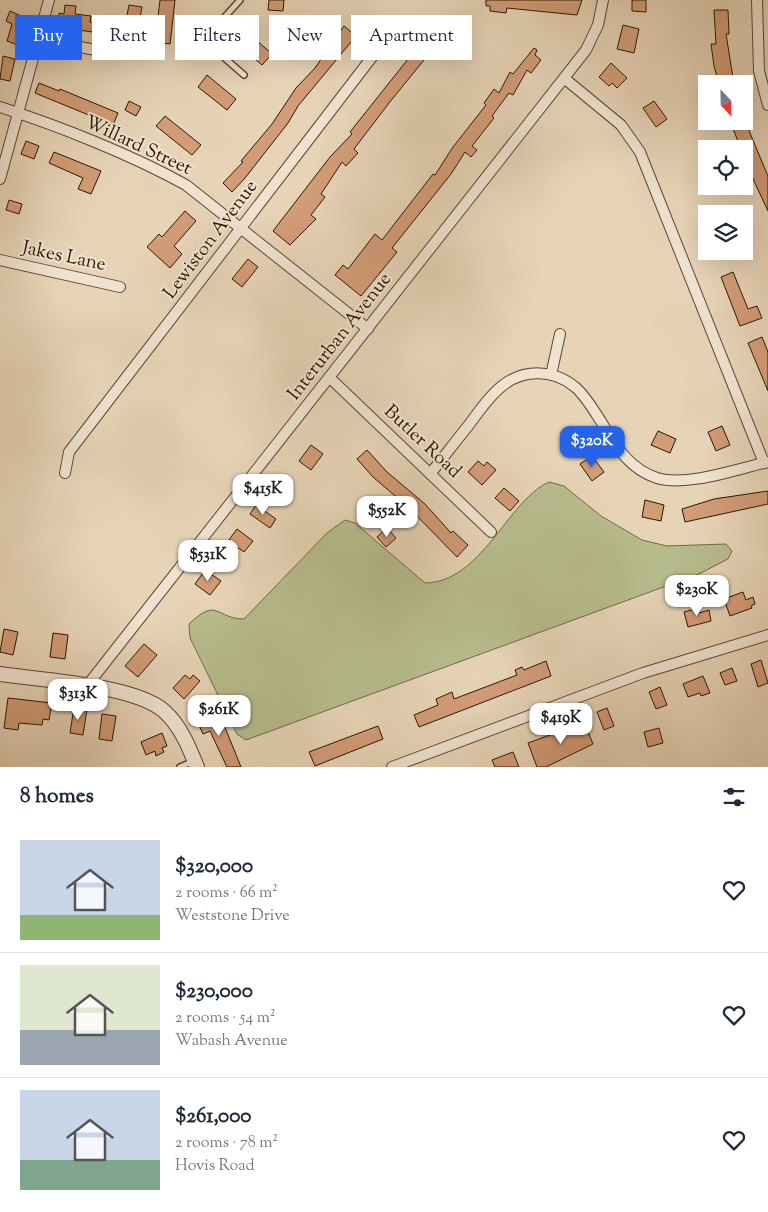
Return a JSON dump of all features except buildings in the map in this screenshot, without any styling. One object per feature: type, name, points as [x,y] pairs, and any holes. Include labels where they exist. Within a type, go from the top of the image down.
[{"type":"street","points":[[45,15],[49,0]]},
{"type":"street","name":"Interurban Avenue","points":[[86,687],[564,78],[591,42],[598,25],[603,0]]},
{"type":"street","points":[[757,0],[768,105]]},
{"type":"street","points":[[0,179],[32,60]]},
{"type":"street","name":"Lewiston Avenue","points":[[65,473],[66,458],[70,452],[370,60]]},
{"type":"street","points":[[430,474],[502,386],[525,374],[551,375],[564,379],[584,396],[627,460],[644,472],[664,479],[678,480],[766,462],[640,152],[622,125],[564,78]]},
{"type":"street","name":"Willard Street","points":[[0,107],[167,175],[186,185],[368,329]]},
{"type":"street","name":"Jakes Lane","points":[[0,260],[120,287]]},
{"type":"street","points":[[551,375],[560,334]]},
{"type":"street","name":"Butler Road","points":[[330,378],[491,532]]},
{"type":"street","points":[[392,767],[643,672],[768,635]]},
{"type":"street","points":[[0,674],[127,694],[157,706],[178,727],[196,764]]},
{"type":"lane","points":[[227,15],[240,0]]},
{"type":"lane","points":[[227,60],[244,75]]},
{"type":"lane","points":[[180,767],[196,764]]},
{"type":"green space","points":[[549,482],[564,486],[601,516],[642,540],[667,546],[726,544],[732,551],[728,559],[699,574],[246,740],[237,734],[190,638],[189,624],[206,611],[212,610],[244,619],[327,533],[345,520],[355,523],[425,583],[445,579],[463,569],[478,556],[520,506],[534,492]]}]
